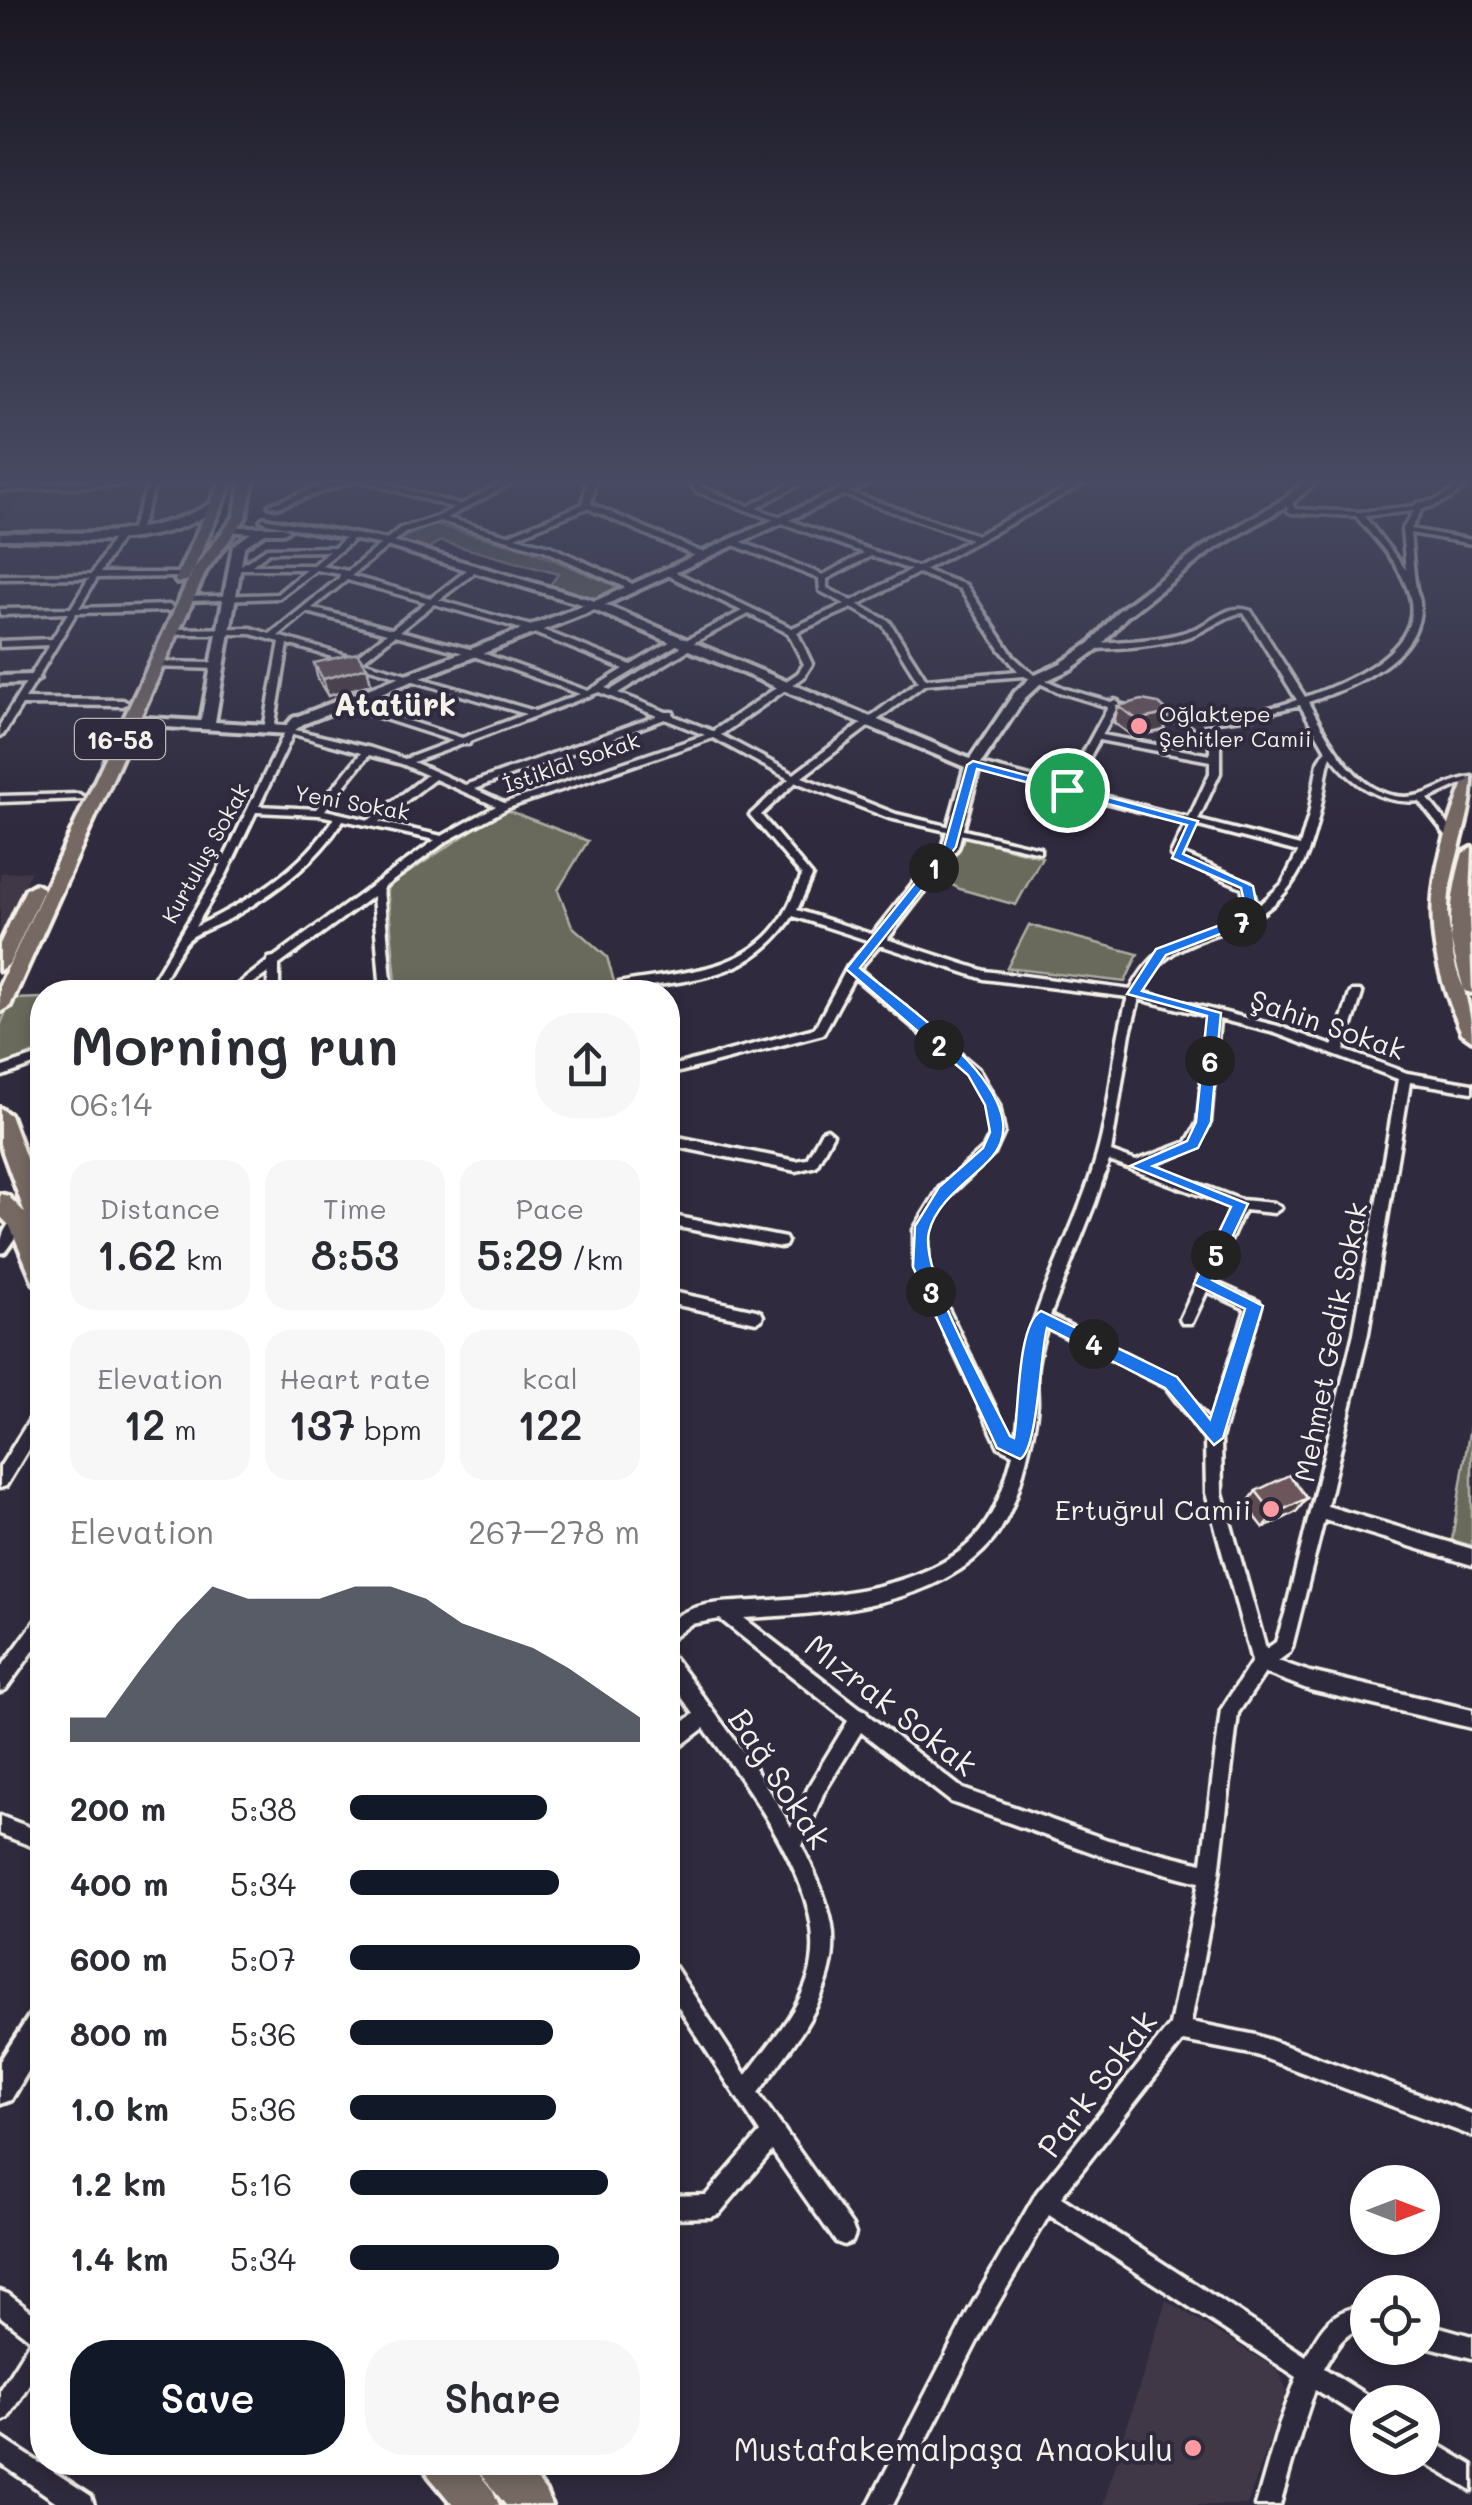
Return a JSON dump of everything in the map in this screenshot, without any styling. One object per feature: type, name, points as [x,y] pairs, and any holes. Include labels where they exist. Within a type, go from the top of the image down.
[{"type":"main road","name":"16-58","points":[[0,964],[175,595]]},
{"type":"main road","name":"16-58","points":[[0,1006],[188,595]]},
{"type":"main road","points":[[1472,781],[1437,894],[1438,930],[1453,990],[1472,1033]]},
{"type":"main road","points":[[1472,852],[1460,896],[1458,924],[1472,987]]},
{"type":"main road","points":[[0,1115],[30,1231]]},
{"type":"main road","points":[[0,1202],[30,1219]]},
{"type":"main road","points":[[454,2475],[479,2505]]},
{"type":"main road","points":[[507,2475],[531,2505]]},
{"type":"street","points":[[0,733],[81,595]]},
{"type":"street","points":[[207,726],[232,595]]},
{"type":"street","points":[[186,599],[276,595]]},
{"type":"street","points":[[271,637],[322,595]]},
{"type":"street","points":[[416,595],[532,629],[632,669]]},
{"type":"street","points":[[356,660],[436,595]]},
{"type":"street","points":[[560,595],[596,604]]},
{"type":"street","points":[[564,595],[596,604],[682,645],[973,765],[1303,850]]},
{"type":"street","points":[[290,730],[298,721],[618,595]]},
{"type":"street","points":[[717,595],[792,631],[808,664],[783,688]]},
{"type":"street","points":[[832,595],[894,631],[923,682]]},
{"type":"street","points":[[792,631],[870,595]]},
{"type":"street","points":[[970,595],[985,611],[998,639],[1030,676],[1114,703],[1192,721],[1304,704],[1350,684],[1396,650],[1416,618],[1413,595]]},
{"type":"street","points":[[672,980],[726,970],[774,938],[794,913],[807,876],[756,815],[795,778],[923,682],[1030,676],[1066,666],[1094,646],[1122,614],[1147,595]]},
{"type":"street","points":[[0,612],[170,608]]},
{"type":"street","points":[[306,609],[611,694],[670,714],[795,778],[893,816],[1036,850]]},
{"type":"street","points":[[404,762],[594,692],[750,610]]},
{"type":"street","points":[[1094,646],[1191,634],[1217,624],[1234,610],[1247,611],[1330,751],[1366,787],[1382,794],[1423,799],[1461,780],[1472,781]]},
{"type":"street","points":[[171,632],[251,631],[536,714]]},
{"type":"street","points":[[269,730],[284,640]]},
{"type":"street","points":[[0,644],[53,642]]},
{"type":"street","points":[[611,694],[682,645]]},
{"type":"street","points":[[155,665],[219,666]]},
{"type":"street","points":[[680,1068],[819,1031],[852,969],[950,847],[958,830],[973,765],[1030,676]]},
{"type":"street","points":[[0,680],[32,679]]},
{"type":"street","name":"İstiklal Sokak","points":[[249,980],[443,839],[504,806],[714,734],[783,688]]},
{"type":"street","points":[[18,702],[123,702]]},
{"type":"street","points":[[1067,790],[1114,703]]},
{"type":"street","points":[[344,704],[466,742]]},
{"type":"street","points":[[464,789],[670,714]]},
{"type":"street","points":[[129,720],[290,730],[404,762],[504,806]]},
{"type":"street","points":[[1192,721],[1215,740],[1216,772],[1176,855],[1247,886],[1254,916]]},
{"type":"street","name":"Kurtuluş Sokak","points":[[158,980],[254,809],[290,730]]},
{"type":"street","points":[[1096,736],[1216,759]]},
{"type":"street","points":[[319,812],[368,750]]},
{"type":"street","points":[[680,1622],[686,1617],[722,1612],[886,1595],[936,1574],[975,1547],[1006,1504],[1029,1406],[1029,1363],[1041,1318],[1104,1154],[1134,994],[1161,952],[1254,916],[1293,878],[1321,783],[1323,758],[1330,751]]},
{"type":"street","points":[[371,823],[435,774]]},
{"type":"street","points":[[0,798],[79,797]]},
{"type":"street","points":[[1423,799],[1453,837]]},
{"type":"street","name":"Yeni Sokak","points":[[254,809],[319,812],[443,839]]},
{"type":"street","points":[[183,937],[214,924],[264,892],[324,842],[340,816]]},
{"type":"street","points":[[377,886],[386,980]]},
{"type":"street","name":"Şahin Sokak","points":[[794,913],[984,975],[1134,994],[1338,1049],[1406,1077],[1472,1088]]},
{"type":"street","points":[[273,960],[274,980]]},
{"type":"street","points":[[852,969],[974,1072],[992,1105],[998,1132],[989,1151],[945,1191],[921,1230],[921,1267],[1004,1442],[1020,1451]]},
{"type":"street","points":[[1338,1049],[1356,994]]},
{"type":"street","points":[[1137,1166],[1192,1144],[1204,1122],[1214,1013]]},
{"type":"street","points":[[0,1073],[30,1062]]},
{"type":"street","name":"Mehmet Gedik Sokak","points":[[1261,1663],[1283,1647],[1321,1512],[1360,1332],[1406,1077]]},
{"type":"street","points":[[680,1142],[796,1166],[811,1163],[827,1134]]},
{"type":"street","points":[[1104,1154],[1240,1204],[1274,1208]]},
{"type":"street","points":[[1187,1319],[1240,1204]]},
{"type":"street","points":[[0,1248],[26,1215]]},
{"type":"street","points":[[680,1222],[780,1242]]},
{"type":"street","points":[[1203,1284],[1254,1306],[1214,1438],[1214,1493],[1261,1663],[1310,1681],[1472,1719]]},
{"type":"street","points":[[680,1300],[756,1316]]},
{"type":"street","points":[[1041,1318],[1171,1383],[1214,1438]]},
{"type":"street","points":[[0,1481],[30,1432]]},
{"type":"street","points":[[1321,1512],[1472,1556]]},
{"type":"street","name":"Mızrak Sokak","points":[[722,1612],[860,1716],[908,1761],[958,1796],[1108,1849],[1210,1875]]},
{"type":"street","points":[[0,1682],[30,1642]]},
{"type":"street","name":"Park Sokak","points":[[880,2505],[976,2320],[1045,2200],[1179,2030],[1210,1875],[1230,1710],[1261,1663]]},
{"type":"street","name":"Bağ Sokak","points":[[680,1681],[793,1845],[823,1920],[823,1959],[808,2003],[746,2093]]},
{"type":"street","points":[[680,1736],[705,1716]]},
{"type":"street","points":[[793,1845],[817,1788],[860,1716]]},
{"type":"street","points":[[0,1825],[30,1836]]},
{"type":"street","points":[[680,2006],[844,2234]]},
{"type":"street","points":[[1179,2030],[1256,2045],[1472,2125]]},
{"type":"street","points":[[2,2082],[30,2040]]},
{"type":"street","points":[[680,2207],[710,2206],[772,2134]]},
{"type":"street","points":[[1045,2200],[1350,2398]]},
{"type":"street","points":[[0,2302],[30,2325]]},
{"type":"street","points":[[1268,2505],[1309,2372],[1340,2320],[1350,2317]]},
{"type":"street","points":[[1440,2338],[1472,2347]]},
{"type":"street","points":[[0,2410],[30,2362]]},
{"type":"street","points":[[0,2448],[30,2469]]},
{"type":"street","points":[[1440,2458],[1472,2480]]},
{"type":"street","points":[[39,2475],[82,2505]]},
{"type":"shaded area","points":[[31,871],[0,935],[0,873]]},
{"type":"shaded area","name":"Mustafakemalpaşa Anaokulu","points":[[1166,2300],[1278,2370],[1287,2391],[1247,2505],[1103,2505]]},
{"type":"green space","points":[[582,595],[606,595],[598,600]]},
{"type":"green space","points":[[504,809],[588,841],[558,890],[572,926],[607,957],[614,980],[396,980],[387,887]]},
{"type":"green space","points":[[962,836],[1042,857],[1016,905],[960,889],[937,877]]},
{"type":"green space","points":[[1029,925],[1138,954],[1125,982],[1007,968]]},
{"type":"green space","points":[[30,998],[30,1055],[0,1067],[0,1026],[11,999]]},
{"type":"green space","points":[[1472,1414],[1472,1546],[1452,1540]]},
{"type":"building","points":[[357,653],[367,667],[323,679],[314,663]]},
{"type":"building","points":[[1142,700],[1158,703],[1169,713],[1138,720],[1118,706]]},
{"type":"building","points":[[1289,1475],[1307,1498],[1274,1514],[1256,1491]]},
{"type":"place","name":"Oğlaktepe Şehitler Camii","points":[[1139,726]]},
{"type":"place","name":"Ertuğrul Camii","points":[[1271,1509]]},
{"type":"place","name":"Mustafakemalpaşa Anaokulu","points":[[1193,2448]]},
{"type":"district","name":"Atatürk","points":[[395,703]]},
{"type":"route","points":[[973,765],[1067,790],[1194,824],[1176,855],[1247,886],[1254,916],[1161,952],[1134,994],[1214,1013],[1204,1122],[1192,1144],[1137,1166],[1240,1204],[1203,1284],[1254,1306],[1214,1438],[1189,1401],[1171,1383],[1041,1318],[1029,1363],[1029,1406],[1020,1451],[1004,1442],[921,1267],[921,1230],[945,1191],[989,1151],[998,1132],[992,1105],[974,1072],[852,969],[950,847],[958,830],[973,765]]}]
